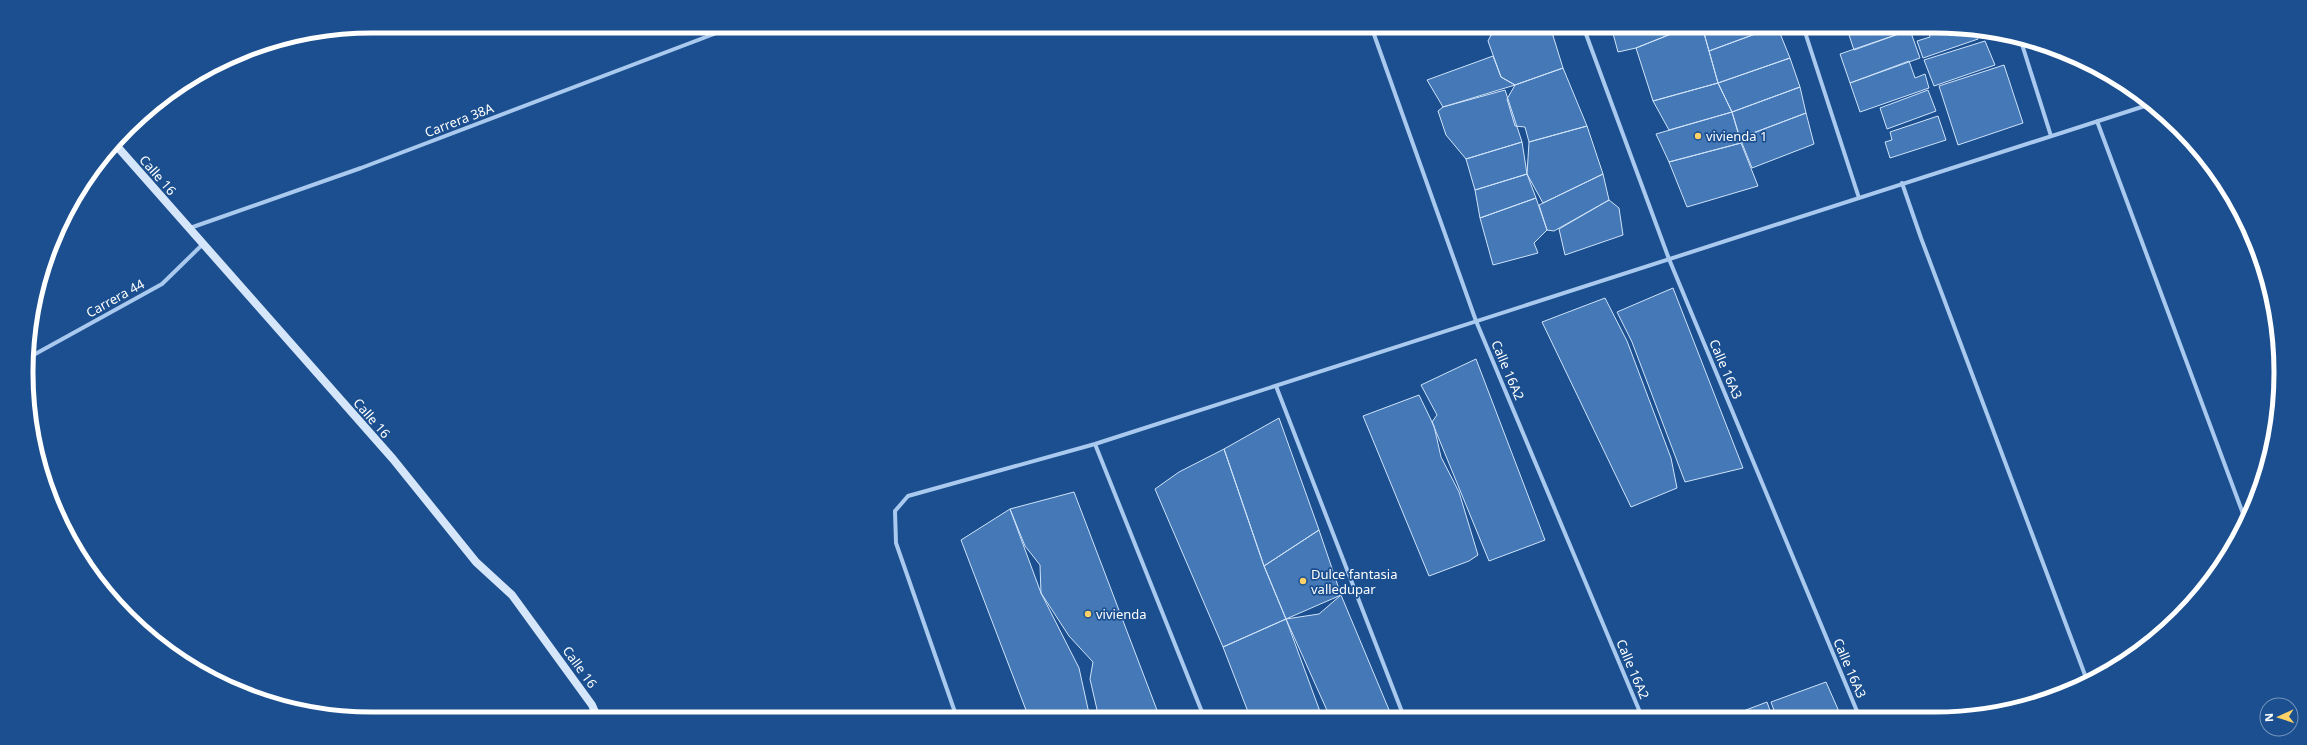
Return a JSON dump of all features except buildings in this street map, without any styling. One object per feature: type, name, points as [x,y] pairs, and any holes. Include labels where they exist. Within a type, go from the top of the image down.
[{"type":"main road","name":"Calle 16","points":[[118,148],[393,459],[476,562],[512,596],[592,705],[595,712]]},
{"type":"street","name":"Carrera 38A","points":[[189,228],[361,168],[717,33]]},
{"type":"street","name":"Calle 16A2","points":[[1373,33],[1476,321],[1640,712]]},
{"type":"street","name":"Calle 16A3","points":[[1586,33],[1669,259],[1857,712]]},
{"type":"street","points":[[1804,33],[1859,198]]},
{"type":"street","points":[[2022,45],[2051,136]]},
{"type":"street","points":[[955,712],[896,543],[895,511],[908,496],[1095,444],[2144,106]]},
{"type":"street","points":[[2097,121],[2243,514]]},
{"type":"street","points":[[1902,183],[1920,238],[2086,677]]},
{"type":"street","name":"Carrera 44","points":[[34,355],[162,284],[203,244]]},
{"type":"street","points":[[1276,386],[1402,712]]},
{"type":"street","points":[[1095,444],[1202,712]]},
{"type":"place","name":"vivienda 1","points":[[1698,136]]},
{"type":"place","name":"Dulce fantasia valledupar","points":[[1303,581]]},
{"type":"place","name":"vivienda","points":[[1088,614]]}]
